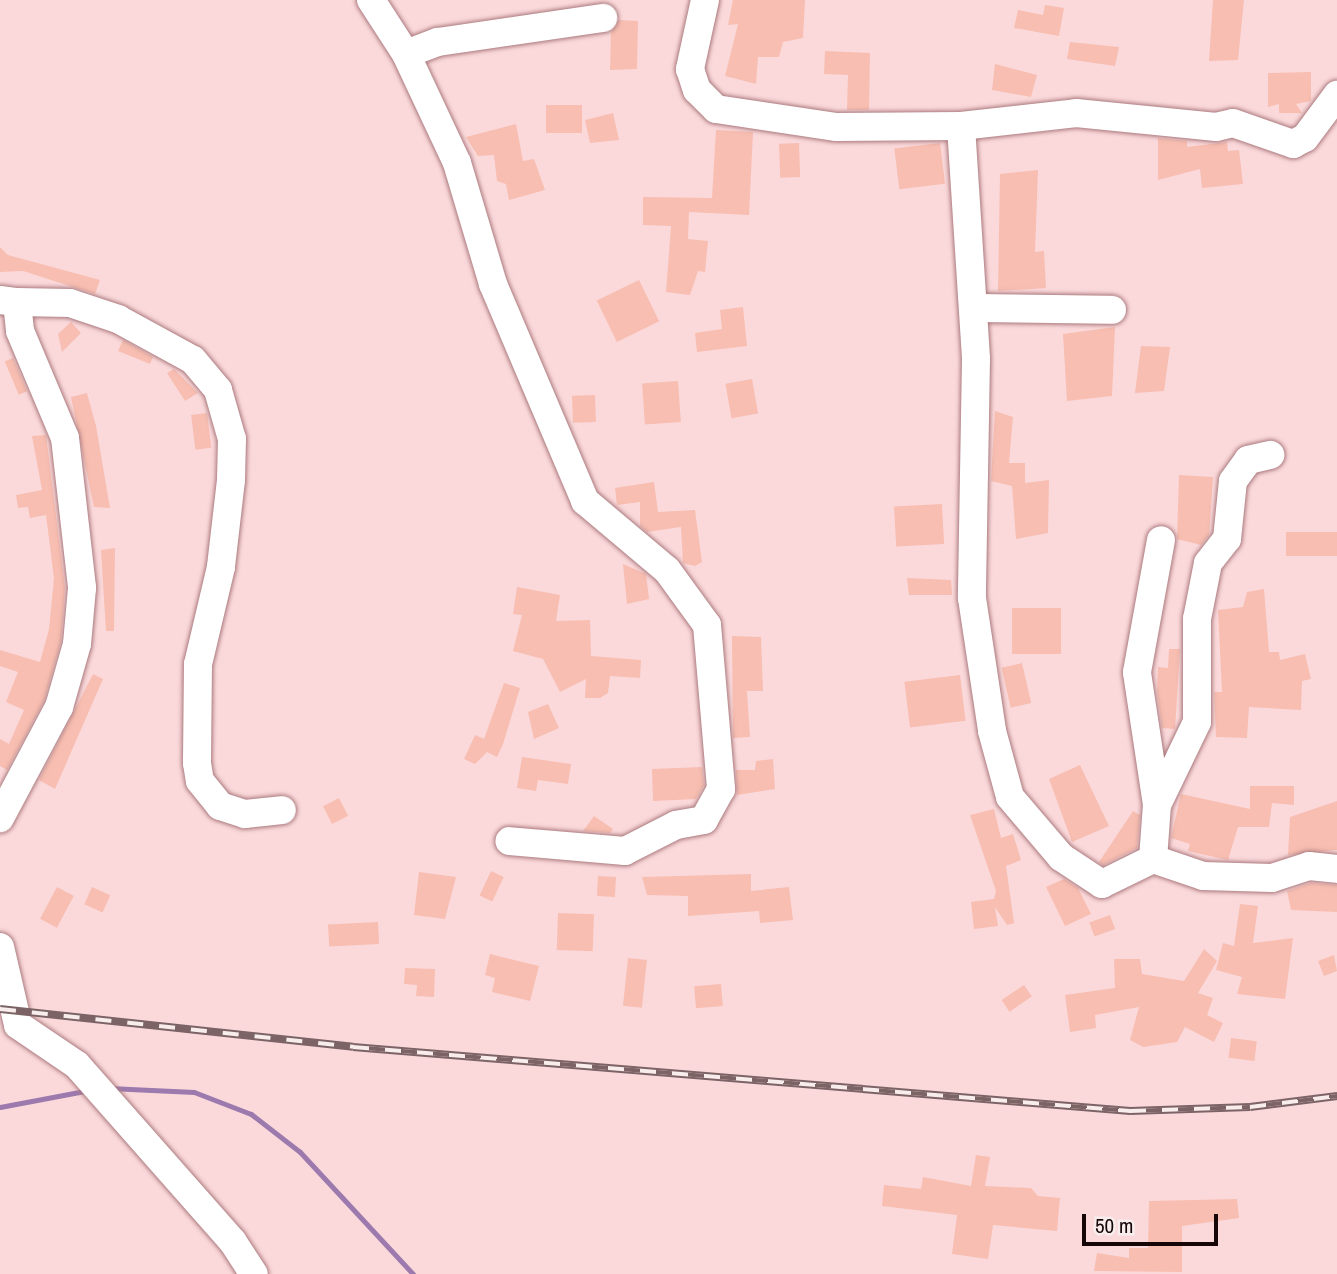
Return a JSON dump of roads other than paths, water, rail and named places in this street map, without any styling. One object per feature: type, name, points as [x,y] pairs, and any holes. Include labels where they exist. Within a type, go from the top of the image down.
[{"type":"street","points":[[371,0],[406,54],[457,163],[493,284],[585,501],[667,570],[707,625],[721,789],[704,820],[676,825],[625,851],[509,841]]},
{"type":"street","points":[[705,0],[690,69],[696,90],[716,109],[837,127],[961,127],[1076,113],[1216,127],[1233,123],[1293,144],[1304,138],[1337,94]]},
{"type":"street","points":[[406,54],[438,42],[603,18]]},
{"type":"street","points":[[961,127],[974,308],[972,598],[992,731],[1010,797],[1061,858],[1091,880],[1102,884],[1127,877],[1153,859]]},
{"type":"street","points":[[0,818],[59,707],[82,607],[71,462],[8,301],[70,303],[118,318],[193,360],[218,390],[232,439],[231,480],[222,567],[198,664],[197,763],[200,780],[220,806],[245,814],[282,810]]},
{"type":"street","points":[[974,308],[1112,310]]},
{"type":"street","points":[[1157,805],[1197,722],[1197,619],[1208,563],[1227,540],[1233,481],[1248,460],[1270,456]]},
{"type":"street","points":[[1153,859],[1157,805],[1137,672],[1161,540]]},
{"type":"street","points":[[1153,859],[1203,876],[1272,877],[1309,866],[1337,869]]},
{"type":"street","points":[[0,947],[18,1025],[77,1065],[233,1242],[254,1274]]},
{"type":"waterway","points":[[109,1088],[194,1092],[251,1114],[300,1152],[413,1274]]},
{"type":"waterway","points":[[0,1107],[85,1091]]},
{"type":"railway","points":[[0,1009],[353,1047],[1130,1111],[1250,1107],[1337,1096]]}]
